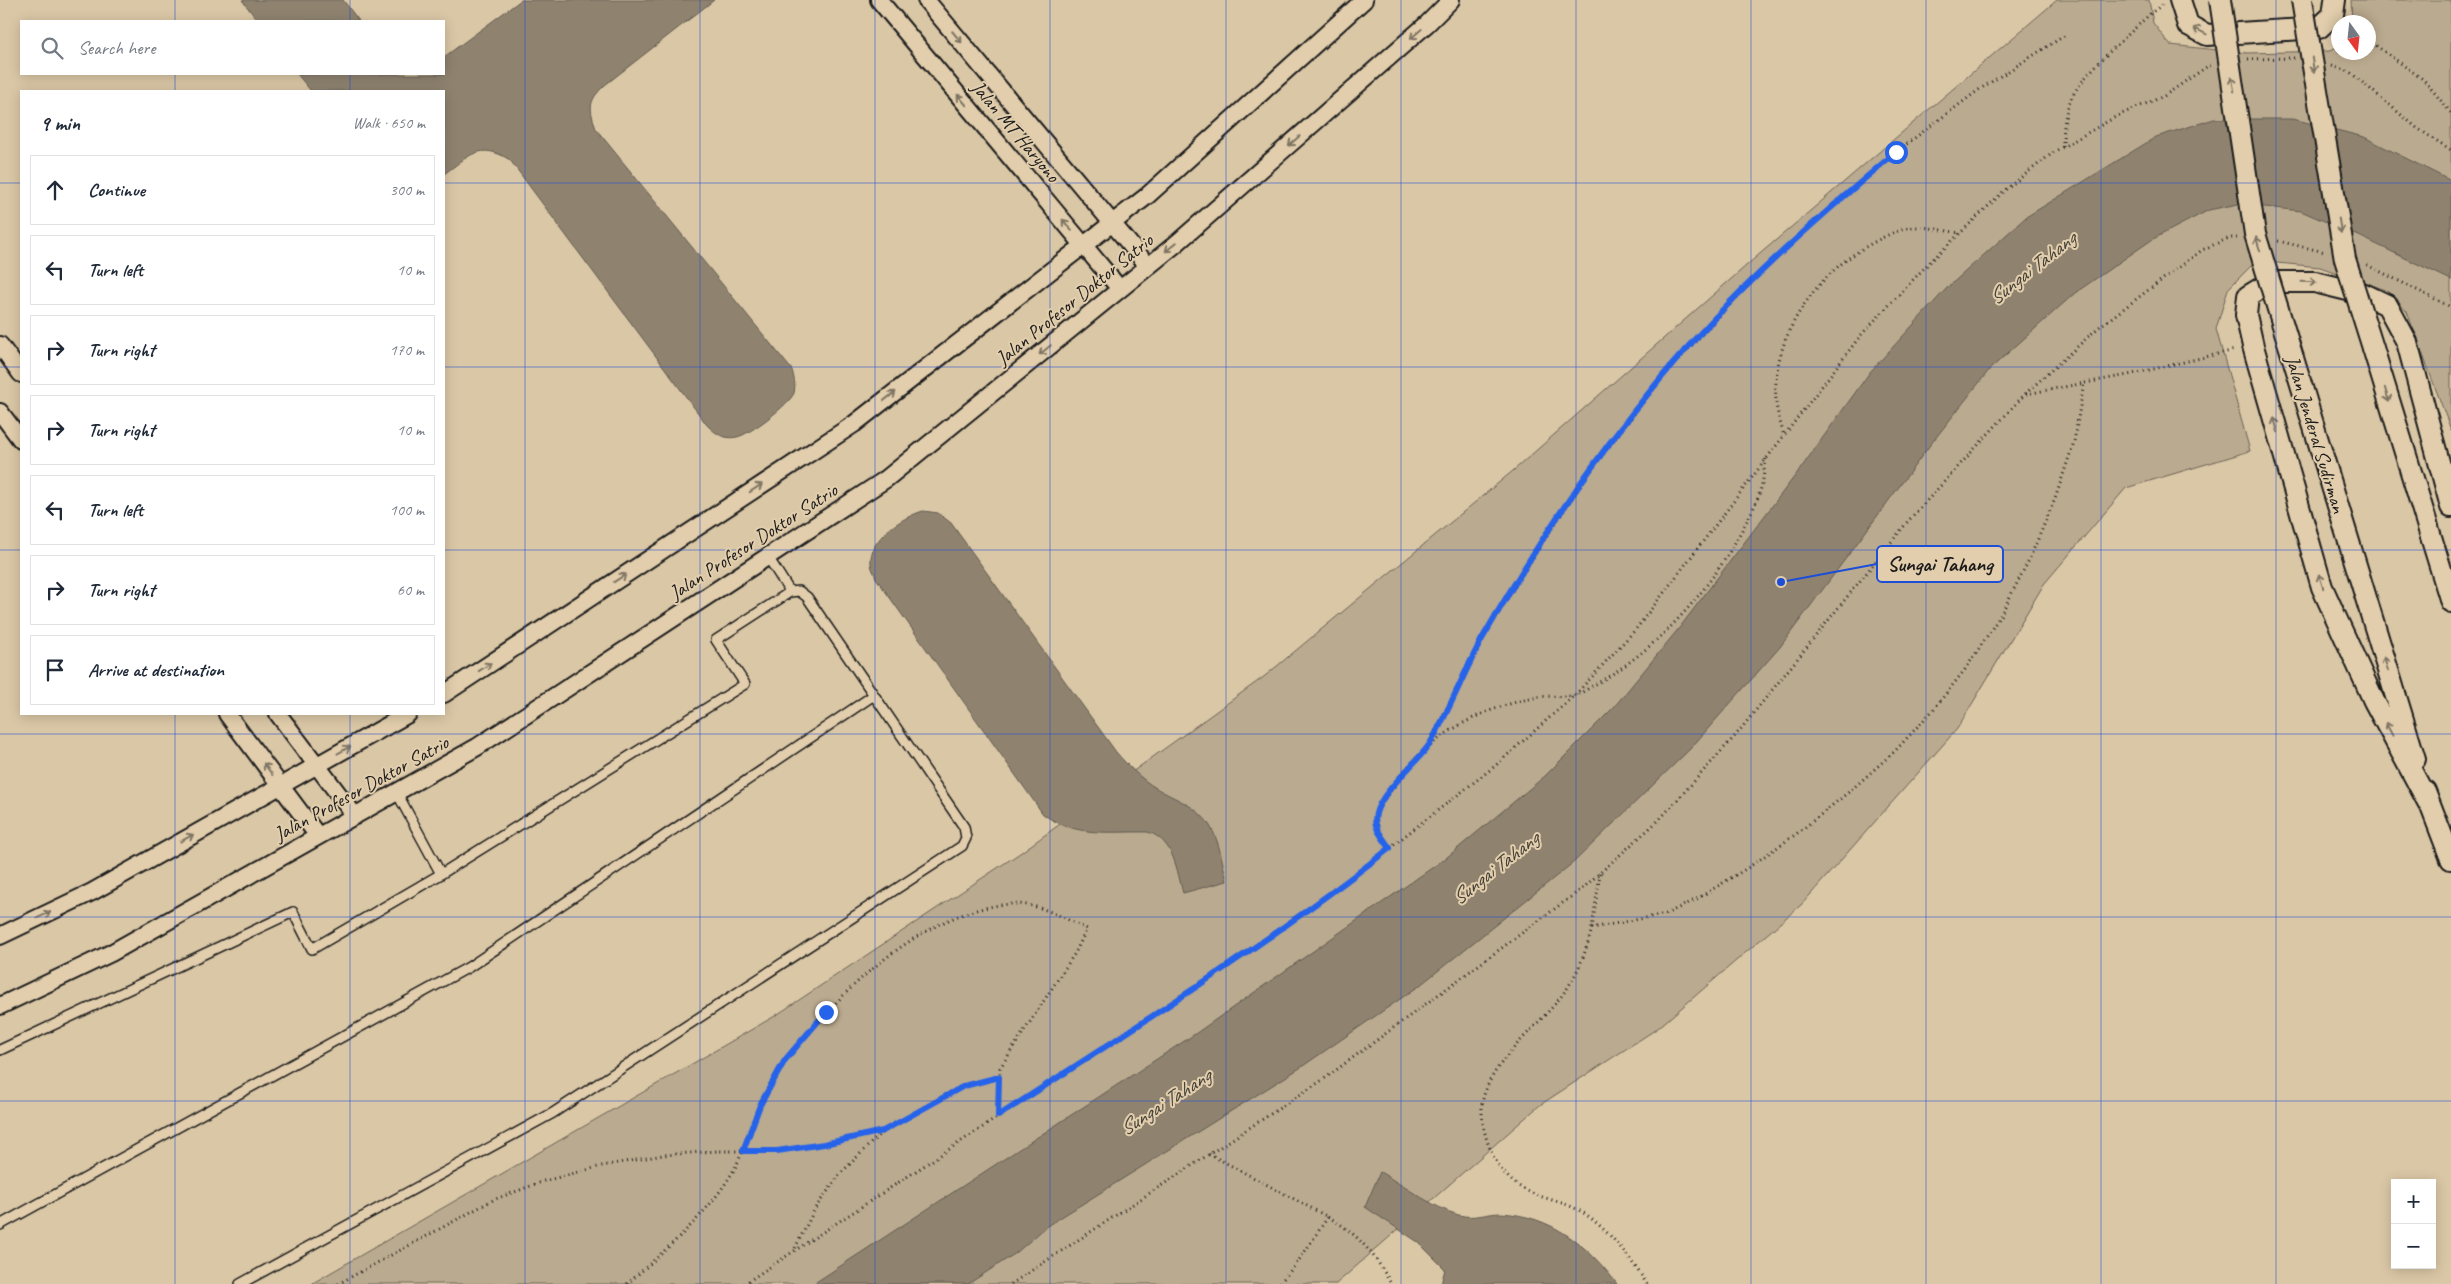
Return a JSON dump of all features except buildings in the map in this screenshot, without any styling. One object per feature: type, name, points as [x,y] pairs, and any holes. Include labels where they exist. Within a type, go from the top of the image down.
[{"type":"street","name":"Jalan MT Haryono","points":[[878,0],[1120,289]]},
{"type":"street","name":"Jalan MT Haryono","points":[[926,0],[1148,266]]},
{"type":"street","name":"Jalan Profesor Doktor Satrio","points":[[445,693],[854,424],[1147,196],[1364,0]]},
{"type":"street","name":"Jalan Profesor Doktor Satrio","points":[[0,1006],[110,953],[477,748],[886,480],[1148,266],[1427,24],[1451,0]]},
{"type":"street","points":[[2180,0],[2188,25],[2206,36],[2319,28],[2333,15],[2335,0]]},
{"type":"street","name":"Jalan Jenderal Sudirman","points":[[2220,0],[2255,234],[2428,802],[2451,859]]},
{"type":"street","points":[[2302,0],[2345,259],[2451,602]]},
{"type":"street","points":[[2428,802],[2374,702],[2322,587],[2253,346],[2246,315],[2248,296],[2271,282],[2315,282],[2364,294],[2388,305],[2407,342],[2451,507]]},
{"type":"street","points":[[0,345],[20,373]]},
{"type":"street","points":[[0,412],[20,439]]},
{"type":"street","points":[[228,715],[318,836]]},
{"type":"street","points":[[279,715],[355,816]]},
{"type":"street","name":"Jalan Profesor Doktor Satrio","points":[[0,936],[92,892],[406,715]]},
{"type":"lane","points":[[768,557],[790,592]]},
{"type":"lane","points":[[0,1050],[293,912],[312,949],[441,874],[745,684],[716,640],[790,592],[799,591],[807,597],[964,827],[966,838],[962,846],[554,1113],[240,1284]]},
{"type":"lane","points":[[0,1225],[469,967],[874,695]]},
{"type":"lane","points":[[397,793],[441,874]]},
{"type":"path","points":[[2062,148],[2064,123],[2070,101],[2084,79],[2151,13],[2169,0]]},
{"type":"path","points":[[1429,745],[1482,639],[1536,552],[1589,472],[1662,377],[1744,289],[1816,219],[1896,152],[1980,89],[2064,36]]},
{"type":"path","points":[[2376,46],[2424,80],[2451,113]]},
{"type":"path","points":[[2246,60],[2303,58]]},
{"type":"path","points":[[744,1284],[1234,962],[1344,884],[1494,766],[1576,695],[1636,629],[1783,434],[1861,335],[2005,190],[2062,148],[2117,116],[2164,96],[2208,66],[2217,64]]},
{"type":"path","points":[[2331,66],[2350,72],[2417,128],[2451,150]]},
{"type":"path","points":[[1783,434],[1776,400],[1777,371],[1787,339],[1800,310],[1820,282],[1850,255],[1885,236],[1915,227],[1961,233]]},
{"type":"path","points":[[1011,1284],[1324,1079],[1583,888],[1660,819],[1736,735],[1909,520],[2025,394],[2099,327],[2202,250],[2229,238],[2246,238]]},
{"type":"path","points":[[2272,240],[2329,254]]},
{"type":"path","points":[[2366,265],[2451,307]]},
{"type":"path","points":[[2025,394],[2253,346]]},
{"type":"path","points":[[1592,928],[1666,914],[1696,900],[1749,867],[1799,832],[1850,791],[1895,751],[1933,710],[1967,667],[2000,616],[2029,560],[2055,498],[2074,442],[2084,383]]},
{"type":"path","points":[[1390,848],[1375,824],[1376,810],[1402,774],[1429,745],[1460,724],[1502,706],[1539,697],[1576,695],[1626,664],[1680,617],[1732,550],[1749,518],[1762,486],[1766,458]]},
{"type":"path","points":[[1600,873],[1592,928],[1586,952],[1563,994],[1497,1069],[1486,1088],[1482,1117],[1484,1134],[1499,1165],[1509,1178],[1521,1188],[1561,1201],[1584,1213],[1603,1228],[1624,1250],[1647,1284]]},
{"type":"path","points":[[627,1284],[678,1238],[729,1178],[743,1151],[760,1105],[785,1060],[826,1012],[868,970],[904,946],[956,918],[982,910],[1013,904],[1048,910],[1087,929],[1076,953],[1000,1068],[998,1116]]},
{"type":"path","points":[[795,1248],[816,1206],[841,1173],[883,1131],[964,1086],[999,1077]]},
{"type":"path","points":[[338,1284],[493,1200],[544,1181],[602,1166],[662,1156],[777,1151],[883,1131]]},
{"type":"path","points":[[1209,1154],[1350,1230],[1362,1241],[1391,1284]]},
{"type":"path","points":[[1278,1284],[1296,1263],[1328,1217]]},
{"type":"shaded area","points":[[2057,0],[2149,0],[2153,23],[2170,45],[2247,53],[2331,50],[2331,60],[2376,60],[2376,15],[2352,15],[2351,0],[2451,0],[2451,430],[2407,312],[2386,290],[2320,267],[2256,261],[2228,289],[2216,329],[2250,451],[2126,488],[2044,584],[1957,729],[1802,904],[1658,1028],[1540,1105],[1336,1284],[311,1284],[775,1016],[1020,853],[1265,676],[1514,470],[1755,258]]},
{"type":"water","points":[[242,0],[343,0],[358,20],[257,20]]},
{"type":"water","points":[[521,0],[714,0],[605,85],[595,96],[591,110],[596,129],[792,370],[795,387],[794,393],[785,404],[769,418],[737,437],[724,437],[707,425],[510,160],[500,154],[483,151],[468,157],[445,173],[445,90],[310,90],[298,75],[445,75],[445,56]]},
{"type":"water","points":[[2214,119],[2293,119],[2364,137],[2451,181],[2451,280],[2359,236],[2301,211],[2238,204],[2209,210],[2153,239],[2075,293],[1990,369],[1930,445],[1780,647],[1690,749],[1574,862],[1419,986],[1300,1068],[1047,1226],[1016,1253],[968,1284],[813,1284],[1195,1034],[1446,858],[1545,776],[1614,707],[1680,627],[1801,468],[1870,372],[1947,288],[2026,217],[2156,137]]},
{"type":"water","points":[[923,511],[938,513],[951,523],[1116,752],[1145,781],[1186,804],[1205,819],[1216,839],[1227,881],[1183,893],[1173,857],[1164,842],[1157,836],[1148,832],[1093,832],[1080,830],[1055,822],[1043,814],[876,578],[872,569],[872,555],[881,537],[906,518]]},
{"type":"water","points":[[1380,1172],[1433,1204],[1455,1214],[1464,1216],[1501,1213],[1519,1215],[1552,1226],[1581,1245],[1617,1284],[1441,1284],[1445,1269],[1418,1242],[1365,1207]]},
{"type":"place","name":"Sungai Tahang","points":[[1781,582]]},
{"type":"route","points":[[826,1012],[785,1060],[760,1105],[743,1151],[777,1151],[824,1144],[883,1131],[928,1104],[964,1086],[999,1077],[998,1116],[1234,962],[1344,884],[1390,848],[1375,824],[1376,810],[1402,774],[1429,745],[1482,639],[1589,472],[1662,377],[1744,289],[1816,219],[1896,152]]}]
